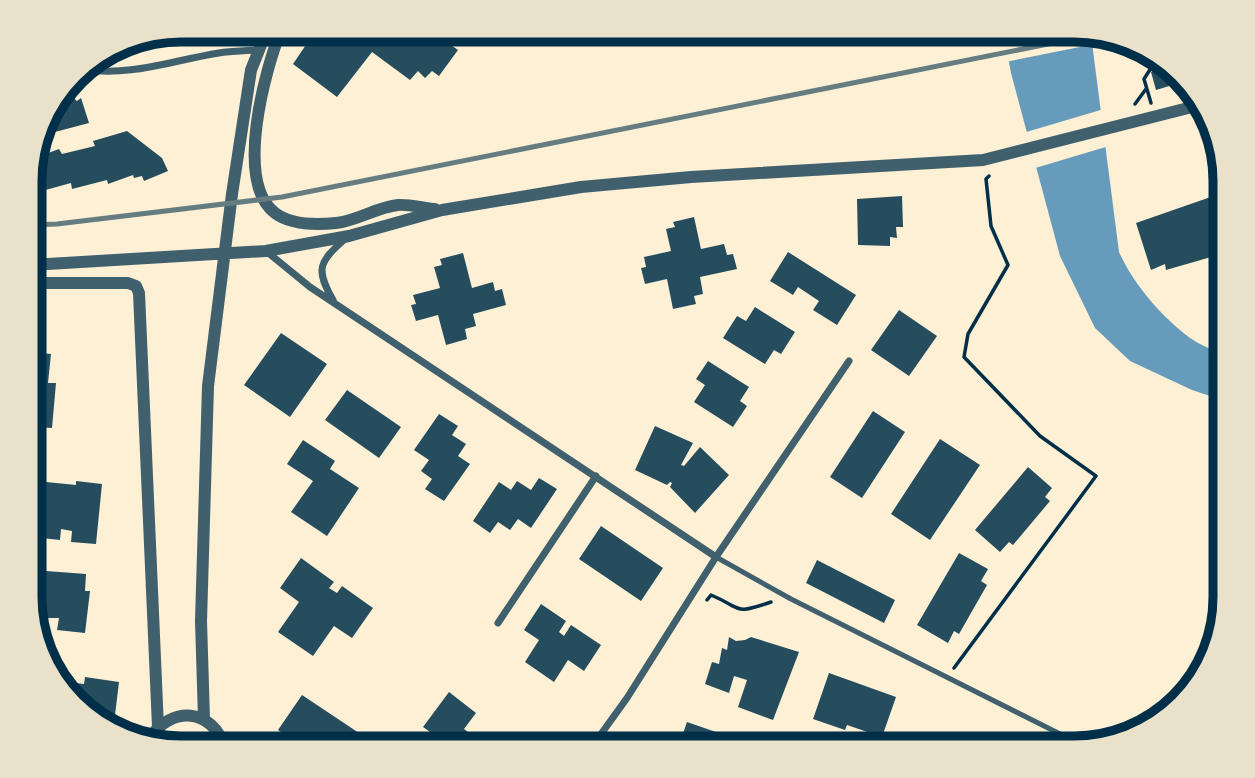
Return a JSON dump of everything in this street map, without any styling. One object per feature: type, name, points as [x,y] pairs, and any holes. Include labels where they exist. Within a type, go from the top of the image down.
[{"type":"street","points":[[204,719],[201,621],[208,386],[232,194],[251,71],[261,42]]},
{"type":"street","points":[[276,42],[269,61],[256,129],[256,182],[268,206],[284,219],[299,223],[339,223],[398,205],[442,210]]},
{"type":"street","points":[[95,72],[130,72],[223,52],[257,50]]},
{"type":"street","points":[[42,265],[259,252],[349,236],[442,210],[581,187],[691,177],[986,159],[1192,107]]},
{"type":"street","points":[[335,303],[322,280],[322,267],[329,254],[349,236]]},
{"type":"street","points":[[259,252],[716,557]]},
{"type":"street","points":[[42,283],[128,283],[136,286],[139,293],[158,727]]},
{"type":"street","points":[[599,736],[627,698],[716,557],[849,361]]},
{"type":"street","points":[[498,623],[596,476]]},
{"type":"street","points":[[154,733],[168,719],[192,716],[204,719],[215,727],[221,736]]},
{"type":"lane","points":[[716,557],[791,599],[1064,736]]},
{"type":"path","points":[[1152,104],[1144,79],[1154,67]]},
{"type":"path","points":[[1133,106],[1146,89]]},
{"type":"path","points":[[947,678],[1096,476],[1040,436],[964,357],[968,334],[1009,265],[991,226],[986,179]]},
{"type":"path","points":[[704,605],[710,595],[742,611],[791,599]]},
{"type":"water","points":[[1005,42],[1092,43],[1119,252],[1140,288],[1169,320],[1194,341],[1213,350],[1213,397],[1130,361],[1095,328],[1060,256]]},
{"type":"pier","points":[[1017,42],[1095,44],[1005,62],[1002,45]]},
{"type":"pier","points":[[1104,109],[1109,146],[1032,169],[1023,133]]},
{"type":"building","points":[[308,42],[447,42],[458,50],[439,76],[432,71],[425,78],[418,71],[410,80],[372,52],[337,97],[293,64]]},
{"type":"building","points":[[1158,70],[1174,85],[1156,90],[1151,72]]},
{"type":"building","points":[[71,96],[77,101],[81,98],[89,123],[55,132],[53,127]]},
{"type":"building","points":[[127,131],[162,158],[168,171],[144,181],[142,176],[134,178],[133,175],[108,184],[107,180],[72,189],[71,183],[42,191],[45,154],[59,149],[62,154],[95,146],[93,141]]},
{"type":"building","points":[[902,196],[903,227],[896,227],[897,238],[890,237],[890,246],[858,245],[857,199]]},
{"type":"building","points":[[1213,196],[1213,256],[1166,270],[1165,264],[1151,270],[1136,223]]},
{"type":"building","points":[[694,217],[701,249],[724,244],[727,255],[733,254],[737,269],[700,277],[703,294],[694,296],[696,304],[673,309],[667,279],[645,284],[641,268],[646,267],[644,257],[671,251],[666,229],[675,227],[673,222]]},
{"type":"building","points":[[788,252],[856,295],[837,325],[813,310],[819,301],[798,287],[793,295],[770,281]]},
{"type":"building","points":[[463,253],[472,288],[493,282],[495,291],[502,289],[506,305],[473,314],[476,326],[465,329],[467,339],[446,345],[438,315],[416,321],[411,305],[416,304],[413,295],[440,288],[434,267],[442,265],[440,259]]},
{"type":"building","points":[[755,307],[795,332],[781,354],[774,350],[765,364],[723,338],[737,316],[746,321]]},
{"type":"building","points":[[899,310],[937,336],[909,376],[871,350]]},
{"type":"building","points":[[281,333],[327,364],[290,417],[244,385]]},
{"type":"building","points":[[42,353],[51,354],[48,383],[56,383],[52,428],[42,427]]},
{"type":"building","points":[[708,361],[749,387],[740,401],[747,406],[733,427],[694,402],[705,385],[696,379]]},
{"type":"building","points":[[347,390],[401,427],[379,458],[325,420]]},
{"type":"building","points":[[873,411],[905,432],[862,498],[830,477]]},
{"type":"building","points":[[439,414],[458,426],[452,435],[466,444],[458,456],[470,464],[444,501],[425,489],[432,479],[421,471],[429,460],[414,450]]},
{"type":"building","points":[[655,426],[693,443],[681,465],[684,466],[700,447],[729,475],[695,513],[670,487],[672,483],[667,485],[635,470]]},
{"type":"building","points":[[940,439],[980,465],[930,540],[891,514]]},
{"type":"building","points":[[303,440],[335,461],[330,469],[359,488],[327,536],[291,512],[313,481],[287,464]]},
{"type":"building","points":[[1028,467],[1052,488],[1045,497],[1050,501],[1013,545],[1009,542],[1000,552],[975,530]]},
{"type":"building","points":[[539,478],[557,489],[531,528],[518,519],[510,530],[498,522],[490,533],[473,521],[499,482],[511,490],[517,481],[531,490]]},
{"type":"building","points":[[76,481],[102,484],[96,544],[71,542],[72,531],[61,529],[60,540],[42,538],[42,495],[45,495],[46,482],[76,485]]},
{"type":"building","points":[[601,526],[663,568],[641,601],[579,559]]},
{"type":"building","points":[[959,553],[988,569],[981,581],[987,585],[959,634],[954,631],[948,643],[917,625]]},
{"type":"building","points":[[301,558],[334,582],[329,588],[337,593],[342,586],[373,608],[352,638],[334,626],[313,656],[278,632],[299,602],[280,588]]},
{"type":"building","points":[[817,560],[895,600],[884,623],[806,583]]},
{"type":"building","points":[[42,571],[86,574],[85,591],[90,591],[85,633],[57,630],[59,618],[46,618],[46,628]]},
{"type":"building","points":[[541,604],[566,621],[559,632],[564,636],[571,625],[601,645],[584,671],[568,660],[554,682],[525,662],[539,640],[524,630]]},
{"type":"building","points":[[729,637],[736,641],[751,637],[799,652],[773,720],[738,707],[747,680],[734,676],[729,693],[705,684],[712,662],[719,664],[722,648],[727,650]]},
{"type":"building","points":[[829,673],[896,697],[882,736],[847,725],[845,730],[813,719]]},
{"type":"building","points":[[85,677],[119,682],[115,715],[106,714],[89,702],[71,683],[84,684]]},
{"type":"building","points":[[449,692],[476,713],[464,729],[474,736],[432,736],[433,734],[423,727]]},
{"type":"building","points":[[302,695],[364,736],[287,736],[278,730]]},
{"type":"building","points":[[687,722],[728,736],[682,736]]},
{"type":"railway","points":[[42,225],[282,197],[1058,42]]}]
